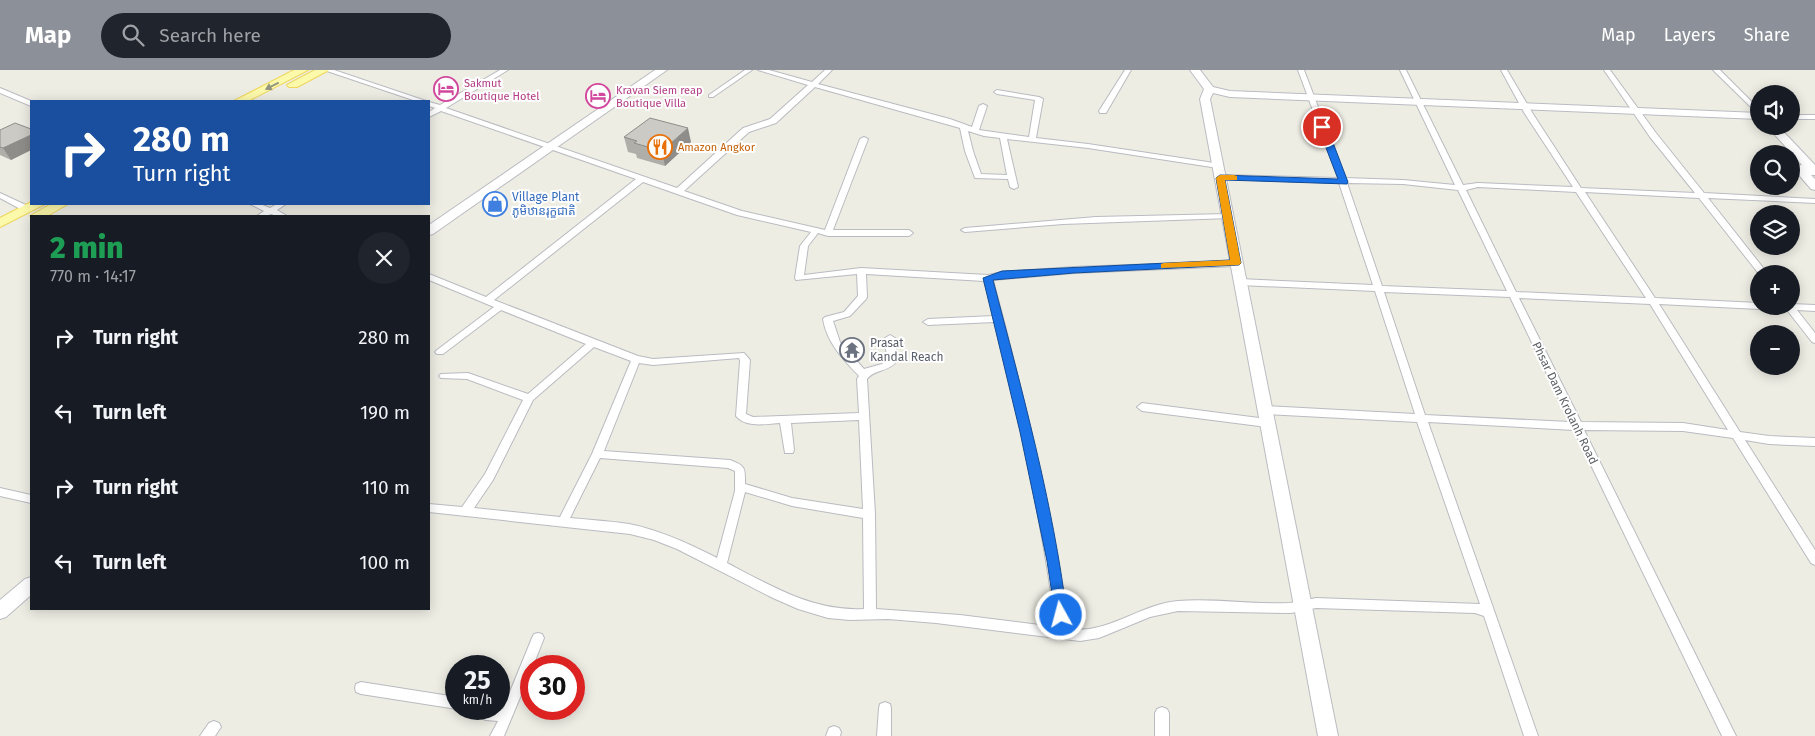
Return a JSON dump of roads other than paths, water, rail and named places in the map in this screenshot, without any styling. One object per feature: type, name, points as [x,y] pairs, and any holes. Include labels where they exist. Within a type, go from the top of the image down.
[{"type":"main road","points":[[242,100],[303,70]]},
{"type":"main road","points":[[264,100],[325,70]]},
{"type":"main road","points":[[0,223],[58,205]]},
{"type":"main road","points":[[0,235],[33,212]]},
{"type":"street","points":[[325,70],[419,100]]},
{"type":"street","points":[[430,114],[505,70]]},
{"type":"street","points":[[430,230],[550,145],[662,70]]},
{"type":"street","points":[[711,96],[749,70]]},
{"type":"street","points":[[761,70],[813,83],[853,97],[975,131],[1219,172],[1343,182],[1403,182],[1462,188],[1478,185],[1704,196],[1710,194],[1815,201]]},
{"type":"street","points":[[679,190],[746,130],[773,121],[829,70]]},
{"type":"street","points":[[1102,111],[1128,70]]},
{"type":"street","points":[[1195,70],[1209,89],[1230,94],[1750,115]]},
{"type":"street","points":[[1301,70],[1343,182],[1421,418],[1531,736]]},
{"type":"street","name":"Phsar Dam Krolanh Road","points":[[1403,70],[1729,736]]},
{"type":"street","points":[[1504,70],[1529,114],[1739,436],[1815,560]]},
{"type":"street","points":[[1607,70],[1636,111],[1757,265]]},
{"type":"street","points":[[1716,70],[1750,108]]},
{"type":"street","points":[[1209,89],[1206,99],[1227,216],[1328,736]]},
{"type":"street","points":[[0,90],[30,104]]},
{"type":"street","points":[[997,92],[1038,98],[1038,114],[1032,140]]},
{"type":"street","points":[[430,104],[740,212],[828,233],[909,233]]},
{"type":"street","points":[[975,131],[983,106]]},
{"type":"street","points":[[1800,117],[1815,117]]},
{"type":"street","points":[[964,128],[969,151],[978,176],[1012,177]]},
{"type":"street","points":[[1770,135],[1778,145]]},
{"type":"street","points":[[1780,135],[1815,172]]},
{"type":"street","points":[[1003,137],[1014,187]]},
{"type":"street","points":[[828,233],[864,139]]},
{"type":"street","points":[[1800,169],[1815,186]]},
{"type":"street","points":[[487,301],[643,178]]},
{"type":"street","points":[[0,195],[33,212]]},
{"type":"street","points":[[256,205],[280,215]]},
{"type":"street","points":[[263,215],[280,205]]},
{"type":"street","points":[[965,230],[1012,224],[1153,217],[1227,216]]},
{"type":"street","points":[[816,231],[804,246],[799,278],[861,271],[988,278],[1002,275],[1074,270],[1236,263]]},
{"type":"street","points":[[861,271],[862,297],[847,314],[828,319],[828,331],[836,344],[864,375]]},
{"type":"street","points":[[430,277],[543,324],[636,359],[653,362],[741,355],[745,360],[741,416],[752,421],[863,416]]},
{"type":"street","points":[[988,278],[1054,561],[1063,634]]},
{"type":"street","points":[[1240,282],[1750,306]]},
{"type":"street","points":[[440,352],[501,306]]},
{"type":"street","points":[[1800,307],[1815,308]]},
{"type":"street","points":[[1796,315],[1815,340]]},
{"type":"street","points":[[928,322],[999,319]]},
{"type":"street","points":[[870,614],[868,514],[863,416],[864,375],[867,370],[888,366],[892,361],[890,338]]},
{"type":"street","points":[[465,512],[489,477],[529,398],[594,342]]},
{"type":"street","points":[[563,522],[597,454],[636,359]]},
{"type":"street","points":[[444,376],[468,376],[529,398]]},
{"type":"street","points":[[1142,407],[1266,416],[1421,418],[1576,426],[1683,427],[1739,436],[1815,442]]},
{"type":"street","points":[[785,419],[789,450]]},
{"type":"street","points":[[597,454],[730,464],[740,469],[741,487],[721,566]]},
{"type":"street","points":[[741,487],[792,502],[868,514]]},
{"type":"street","points":[[0,492],[30,499]]},
{"type":"street","points":[[430,508],[648,532],[721,566],[748,581],[811,608],[836,614],[924,617],[1080,636],[1099,633],[1149,612],[1178,606],[1302,607],[1316,603],[1366,603],[1475,608],[1488,612]]},
{"type":"street","points":[[0,611],[30,585]]},
{"type":"street","points":[[510,711],[538,638]]},
{"type":"street","points":[[361,688],[445,701]]},
{"type":"street","points":[[884,736],[885,708]]},
{"type":"street","points":[[1162,713],[1162,736]]},
{"type":"street","points":[[497,736],[506,720]]},
{"type":"place","name":"Sakmut Boutique Hotel","points":[[446,89]]},
{"type":"place","name":"Kravan Siem reap Boutique Villa","points":[[598,96]]},
{"type":"place","name":"Amazon Angkor","points":[[660,147]]},
{"type":"place","name":"Village Plant ភូមិឋានរុក្ខជាតិ","points":[[495,204]]},
{"type":"place","name":"Prasat Kandal Reach","points":[[852,350]]}]
